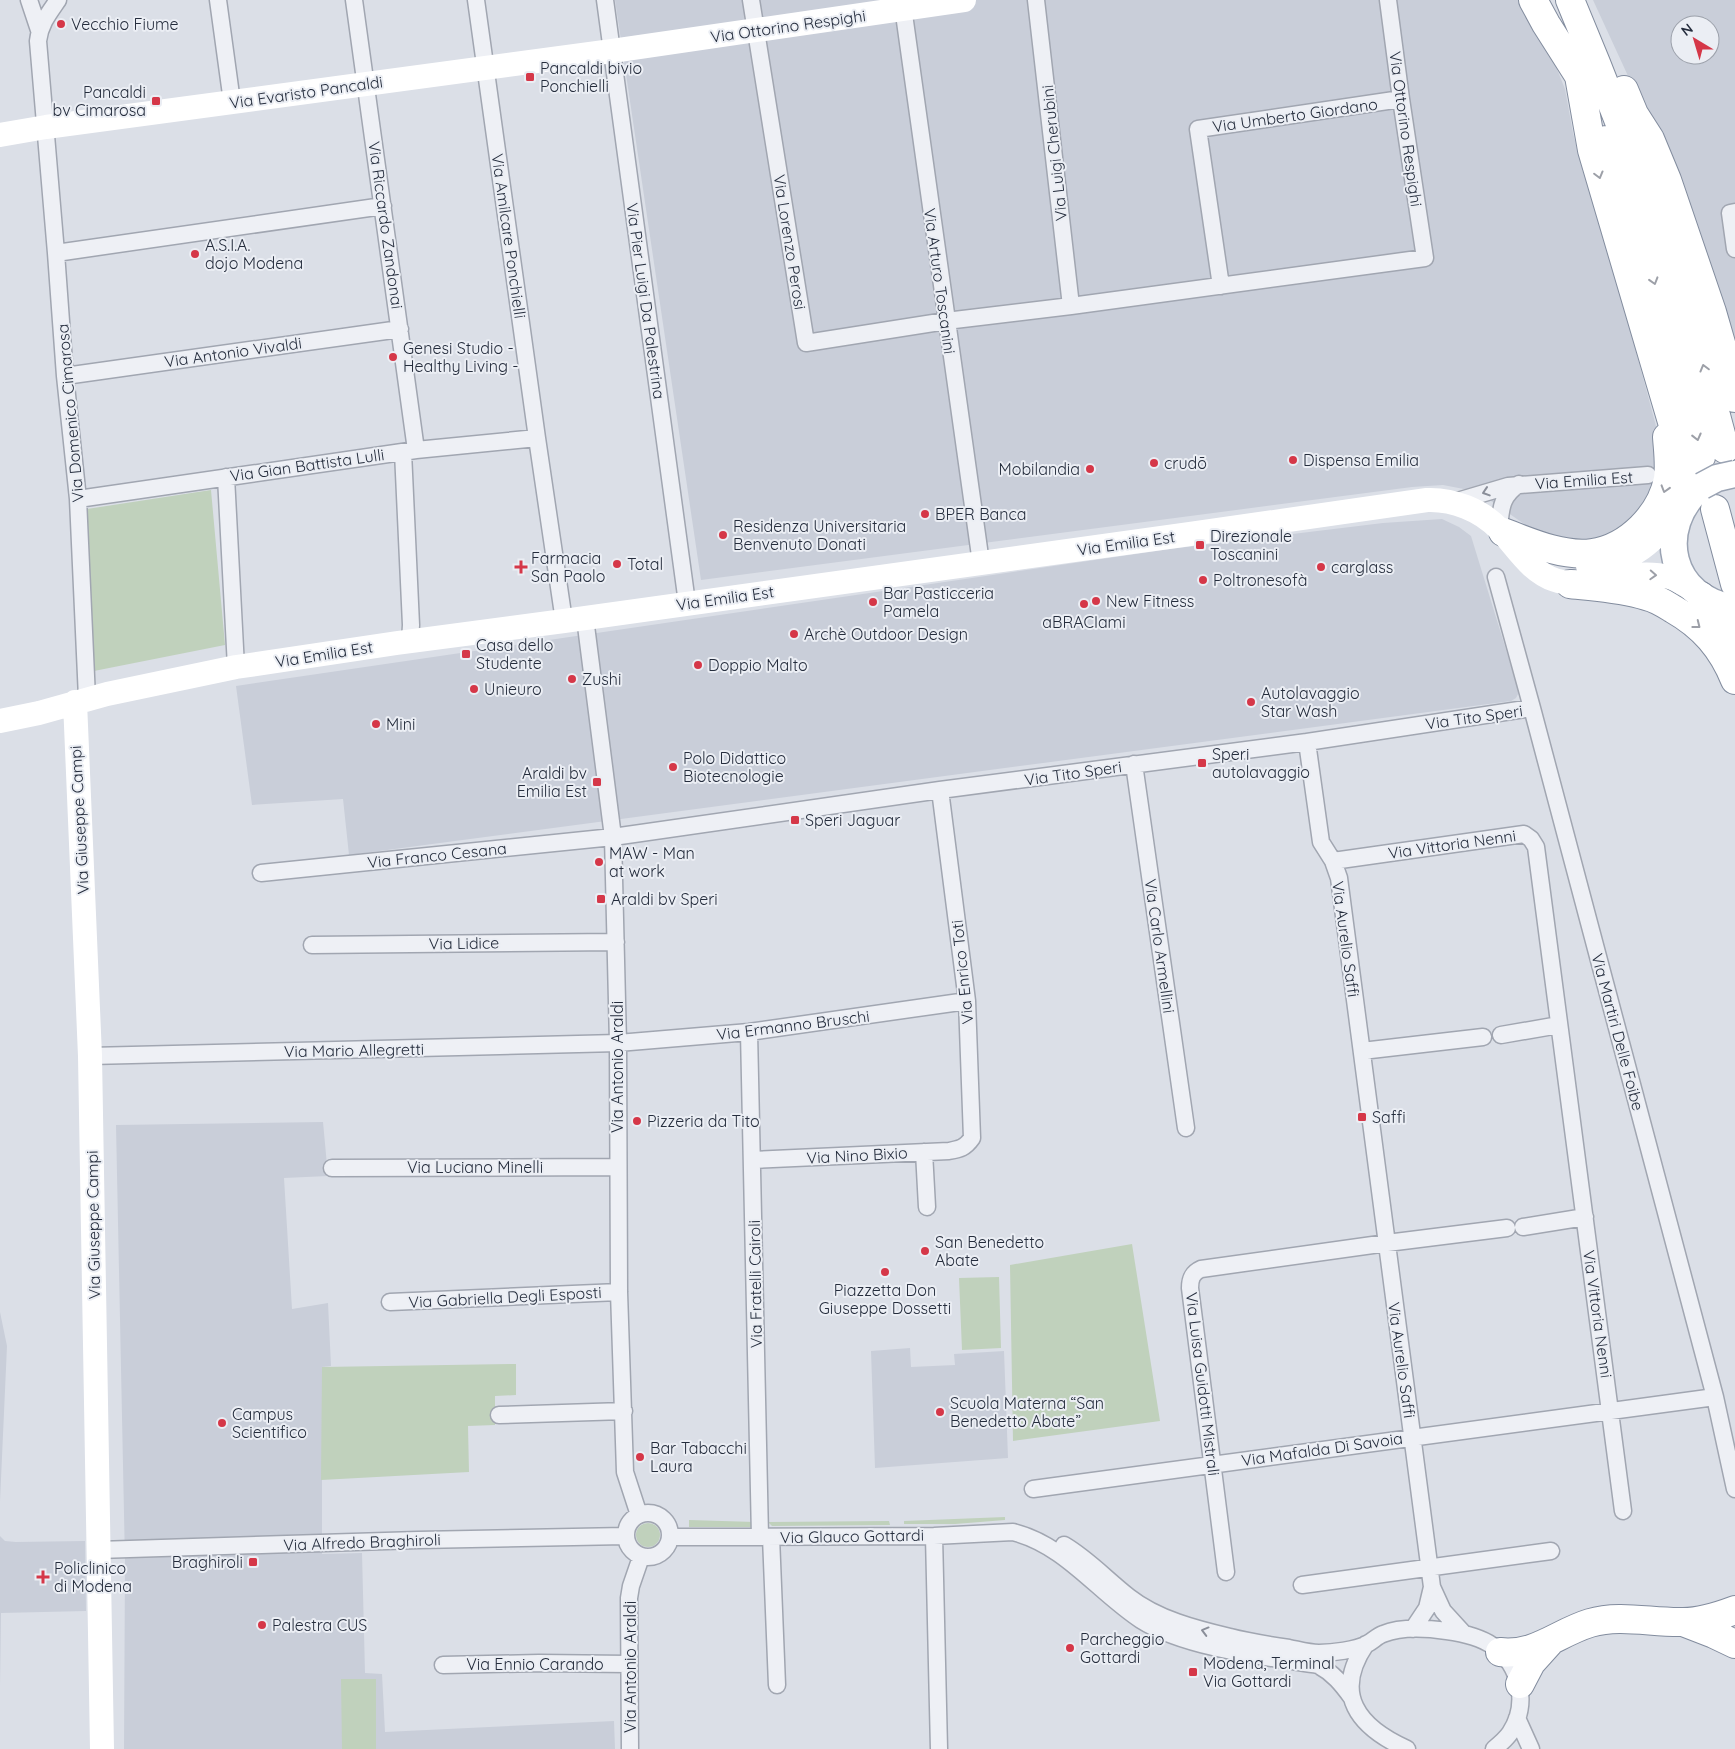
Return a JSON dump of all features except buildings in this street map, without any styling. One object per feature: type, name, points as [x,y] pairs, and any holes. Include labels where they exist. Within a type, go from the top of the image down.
[{"type":"highway","points":[[1533,0],[1546,24],[1587,69],[1592,150],[1698,501],[1717,597],[1726,631],[1735,650]]},
{"type":"highway","points":[[1546,0],[1587,69],[1648,153],[1683,230]]},
{"type":"highway","points":[[1570,0],[1609,147],[1640,234],[1676,350],[1713,453]]},
{"type":"highway","points":[[1585,0],[1634,114],[1650,139],[1667,180],[1712,312],[1734,387]]},
{"type":"highway","points":[[1501,530],[1562,552],[1592,553],[1618,545],[1638,530],[1651,516],[1662,498],[1668,479],[1669,457],[1665,427],[1628,270]]},
{"type":"highway","points":[[1570,584],[1648,596],[1688,618],[1704,630],[1721,653],[1735,680]]},
{"type":"highway","points":[[1500,1652],[1522,1652],[1591,1623],[1609,1620],[1683,1622],[1708,1618],[1735,1610]]},
{"type":"highway","points":[[1683,1622],[1735,1644]]},
{"type":"highway","points":[[1520,1684],[1537,1655],[1553,1639]]},
{"type":"main road","name":"Via Emilia Est","points":[[1698,501],[1717,478],[1735,474]]},
{"type":"main road","points":[[1698,501],[1673,536],[1675,557],[1680,571],[1717,597]]},
{"type":"street","points":[[29,0],[39,30]]},
{"type":"street","points":[[39,30],[58,0]]},
{"type":"street","points":[[218,0],[232,102]]},
{"type":"street","name":"Via Riccardo Zandonai","points":[[354,0],[400,329],[410,451],[410,641]]},
{"type":"street","name":"Via Amilcare Ponchielli","points":[[476,0],[537,438],[575,620]]},
{"type":"street","name":"Via Pier Luigi Da Palestrina","points":[[605,0],[687,603]]},
{"type":"street","name":"Via Lorenzo Perosi","points":[[751,0],[806,343],[946,321]]},
{"type":"street","name":"Via Ottorino Respighi","points":[[612,51],[756,30],[902,5],[964,0]]},
{"type":"street","name":"Via Luigi Cherubini","points":[[1036,0],[1071,306]]},
{"type":"street","name":"Via Ottorino Respighi","points":[[1221,286],[1425,258],[1388,0]]},
{"type":"street","name":"Via Arturo Toscanini","points":[[902,5],[981,563]]},
{"type":"street","name":"Via Domenico Cimarosa","points":[[39,30],[38,41],[65,376],[78,498],[81,700]]},
{"type":"street","name":"Via Evaristo Pancaldi","points":[[0,135],[612,51]]},
{"type":"street","name":"Via Umberto Giordano","points":[[1221,286],[1198,129],[1401,99]]},
{"type":"street","points":[[56,253],[383,206]]},
{"type":"street","points":[[1735,212],[1730,213],[1735,249]]},
{"type":"street","points":[[946,321],[1221,286]]},
{"type":"street","name":"Via Antonio Vivaldi","points":[[65,376],[400,329]]},
{"type":"street","name":"Via Gian Battista Lulli","points":[[78,498],[410,451],[537,438]]},
{"type":"street","name":"Via Emilia Est","points":[[1454,502],[1519,484],[1648,476]]},
{"type":"street","points":[[226,477],[236,668]]},
{"type":"street","name":"Via Emilia Est","points":[[1519,484],[1504,497],[1500,514],[1501,530],[1535,569],[1544,576],[1570,584],[1653,575],[1669,577],[1717,597]]},
{"type":"street","name":"Via Emilia Est","points":[[0,721],[39,713],[81,700],[236,668],[410,641],[575,620],[1427,500],[1439,499],[1454,502],[1479,513],[1536,553],[1557,563],[1574,566],[1596,566],[1614,563],[1633,555],[1648,545],[1698,501]]},
{"type":"street","name":"Via Martiri Delle Foibe","points":[[1496,577],[1715,1397],[1735,1489]]},
{"type":"street","name":"Via Antonio Araldi","points":[[575,620],[613,837],[618,1043],[619,1292],[626,1477],[639,1515]]},
{"type":"street","name":"Via Giuseppe Campi","points":[[81,700],[90,1056],[102,1749]]},
{"type":"street","name":"Via Tito Speri","points":[[613,837],[940,790],[1307,742],[1532,708]]},
{"type":"street","name":"Via Aurelio Saffi","points":[[1307,742],[1321,842],[1333,861],[1339,878],[1432,1587],[1443,1611],[1464,1634]]},
{"type":"street","name":"Via Carlo Armellini","points":[[1134,764],[1186,1128]]},
{"type":"street","name":"Via Enrico Toti","points":[[940,790],[967,1001],[972,1138],[967,1146],[961,1149]]},
{"type":"street","name":"Via Vittoria Nenni","points":[[1333,861],[1524,834],[1531,839],[1536,847],[1611,1411]]},
{"type":"street","name":"Via Franco Cesana","points":[[261,873],[613,837]]},
{"type":"street","name":"Via Lidice","points":[[312,945],[616,942]]},
{"type":"street","name":"Via Ermanno Bruschi","points":[[618,1043],[749,1032],[967,1001]]},
{"type":"street","points":[[1500,1034],[1559,1025]]},
{"type":"street","name":"Via Fratelli Cairoli","points":[[749,1032],[766,1537]]},
{"type":"street","points":[[1362,1051],[1483,1037]]},
{"type":"street","name":"Via Mario Allegretti","points":[[90,1056],[618,1043]]},
{"type":"street","name":"Via Nino Bixio","points":[[752,1160],[961,1149]]},
{"type":"street","points":[[924,1152],[927,1208]]},
{"type":"street","name":"Via Luciano Minelli","points":[[332,1168],[618,1166]]},
{"type":"street","points":[[1387,1243],[1515,1228],[1585,1217]]},
{"type":"street","name":"Via Luisa Guidotti Mistrali","points":[[1226,1572],[1190,1288],[1191,1277],[1201,1269],[1387,1243]]},
{"type":"street","name":"Via Gabriella Degli Esposti","points":[[390,1302],[619,1292]]},
{"type":"street","name":"Via Mafalda Di Savoia","points":[[1033,1489],[1715,1397]]},
{"type":"street","points":[[499,1415],[624,1411]]},
{"type":"street","points":[[1611,1411],[1623,1511]]},
{"type":"street","points":[[651,1514],[663,1519],[669,1530],[668,1544],[660,1554],[654,1557],[642,1557],[632,1551],[626,1542],[627,1528],[632,1520],[639,1515],[651,1514]]},
{"type":"street","name":"Via Glauco Gottardi","points":[[670,1537],[934,1536],[1013,1532],[1034,1534],[1059,1542],[1083,1558],[1130,1598],[1160,1614],[1200,1630],[1318,1653],[1340,1651],[1366,1644],[1383,1634],[1413,1629],[1446,1630],[1464,1634],[1490,1645],[1500,1652],[1513,1669],[1520,1684]]},
{"type":"street","name":"Via Glauco Gottardi","points":[[1024,1534],[1056,1551],[1141,1620],[1160,1630],[1223,1649],[1318,1665],[1328,1670],[1340,1681],[1352,1698],[1357,1711],[1372,1728],[1407,1749]]},
{"type":"street","name":"Via Alfredo Braghiroli","points":[[98,1550],[418,1540],[626,1536]]},
{"type":"street","name":"Via Glauco Gottardi","points":[[934,1536],[939,1749]]},
{"type":"street","name":"Via Glauco Gottardi","points":[[766,1537],[777,1685]]},
{"type":"street","points":[[1302,1585],[1551,1552]]},
{"type":"street","name":"Via Antonio Araldi","points":[[630,1749],[629,1598],[631,1586],[642,1557]]},
{"type":"street","name":"Via Aurelio Saffi","points":[[1413,1629],[1427,1608],[1432,1587]]},
{"type":"street","points":[[1352,1698],[1350,1683],[1354,1665],[1366,1644]]},
{"type":"street","name":"Via Ennio Carando","points":[[442,1665],[628,1664]]},
{"type":"street","points":[[1494,1749],[1510,1733],[1517,1718],[1521,1700],[1520,1684]]},
{"type":"street","points":[[1517,1718],[1532,1749]]},
{"type":"shaded area","points":[[615,0],[1529,0],[1565,89],[1573,133],[1583,172],[1619,278],[1660,441],[1661,480],[1628,526],[1584,545],[1540,535],[1491,501],[1469,490],[1443,485],[1412,487],[701,580]]},
{"type":"shaded area","points":[[1593,0],[1735,0],[1735,357],[1646,115]]},
{"type":"shaded area","points":[[1442,519],[1459,527],[1471,536],[1519,692],[1516,698],[1511,701],[349,855],[343,799],[252,805],[236,686],[1170,549],[1383,523]]},
{"type":"shaded area","name":"Campus Scientifico","points":[[323,1122],[328,1176],[284,1178],[292,1309],[328,1303],[331,1366],[322,1367],[322,1554],[362,1553],[365,1673],[382,1674],[385,1732],[614,1721],[615,1749],[124,1749],[125,1562],[116,1125]]},
{"type":"shaded area","points":[[0,1312],[7,1346],[0,1501]]},
{"type":"shaded area","name":"Scuola Materna “San Benedetto Abate”","points":[[910,1348],[911,1367],[955,1365],[954,1354],[1004,1351],[1008,1458],[875,1468],[871,1351]]},
{"type":"shaded area","name":"Policlinico di Modena","points":[[0,1536],[5,1541],[16,1542],[85,1541],[86,1611],[1,1613],[0,1686]]},
{"type":"green space","points":[[211,490],[225,645],[94,671],[87,509]]},
{"type":"green space","points":[[1132,1244],[1160,1421],[1013,1441],[1010,1265]]},
{"type":"green space","points":[[999,1277],[1001,1348],[962,1350],[959,1278]]},
{"type":"green space","points":[[516,1364],[516,1395],[495,1396],[495,1425],[468,1426],[469,1472],[321,1480],[322,1367]]},
{"type":"green space","points":[[1005,1517],[1005,1520],[955,1524],[904,1524],[904,1521]]},
{"type":"green space","points":[[689,1520],[755,1522],[753,1527],[689,1527]]},
{"type":"green space","points":[[889,1521],[890,1525],[772,1526],[768,1522]]},
{"type":"green space","points":[[648,1523],[656,1527],[660,1535],[656,1543],[648,1547],[640,1543],[636,1535],[640,1527]]},
{"type":"green space","points":[[341,1679],[376,1679],[376,1749],[342,1749]]},
{"type":"place","name":"Vecchio Fiume","points":[[61,24]]},
{"type":"place","name":"Pancaldi bivio Ponchielli","points":[[530,77]]},
{"type":"place","name":"Pancaldi bv Cimarosa","points":[[156,101]]},
{"type":"place","name":"A.S.I.A. dojo Modena","points":[[195,254]]},
{"type":"place","name":"Genesi Studio - Healthy Living -","points":[[393,357]]},
{"type":"place","name":"Dispensa Emilia","points":[[1293,460]]},
{"type":"place","name":"crudō","points":[[1154,463]]},
{"type":"place","name":"Mobilandia","points":[[1090,469]]},
{"type":"place","name":"BPER Banca","points":[[925,514]]},
{"type":"place","name":"Residenza Universitaria Benvenuto Donati","points":[[723,535]]},
{"type":"place","name":"Direzionale Toscanini","points":[[1200,545]]},
{"type":"place","name":"Total","points":[[617,564]]},
{"type":"place","name":"Farmacia San Paolo","points":[[521,567]]},
{"type":"place","name":"carglass","points":[[1321,567]]},
{"type":"place","name":"Poltronesofà","points":[[1203,580]]},
{"type":"place","name":"New Fitness","points":[[1096,601]]},
{"type":"place","name":"Bar Pasticceria Pamela","points":[[873,602]]},
{"type":"place","name":"aBRACIami","points":[[1084,604]]},
{"type":"place","name":"Archè Outdoor Design","points":[[794,634]]},
{"type":"place","name":"Casa dello Studente","points":[[466,654]]},
{"type":"place","name":"Doppio Malto","points":[[698,665]]},
{"type":"place","name":"Zushi","points":[[572,679]]},
{"type":"place","name":"Unieuro","points":[[474,689]]},
{"type":"place","name":"Autolavaggio Star Wash","points":[[1251,702]]},
{"type":"place","name":"Mini","points":[[376,724]]},
{"type":"place","name":"Speri autolavaggio","points":[[1202,763]]},
{"type":"place","name":"Polo Didattico Biotecnologie","points":[[673,767]]},
{"type":"place","name":"Araldi bv Emilia Est","points":[[597,782]]},
{"type":"place","name":"Speri Jaguar","points":[[795,820]]},
{"type":"place","name":"MAW - Man at work","points":[[599,862]]},
{"type":"place","name":"Araldi bv Speri","points":[[601,899]]},
{"type":"place","name":"Saffi","points":[[1362,1117]]},
{"type":"place","name":"Pizzeria da Tito","points":[[637,1121]]},
{"type":"place","name":"San Benedetto Abate","points":[[925,1251]]},
{"type":"place","name":"Piazzetta Don Giuseppe Dossetti","points":[[885,1272]]},
{"type":"place","name":"Scuola Materna “San Benedetto Abate”","points":[[940,1412]]},
{"type":"place","name":"Campus Scientifico","points":[[222,1423]]},
{"type":"place","name":"Bar Tabacchi Laura","points":[[640,1457]]},
{"type":"place","name":"Braghiroli","points":[[253,1562]]},
{"type":"place","name":"Policlinico di Modena","points":[[43,1577]]},
{"type":"place","name":"Palestra CUS","points":[[262,1625]]},
{"type":"place","name":"Parcheggio Gottardi","points":[[1070,1648]]},
{"type":"place","name":"Modena, Terminal Via Gottardi","points":[[1193,1672]]}]
